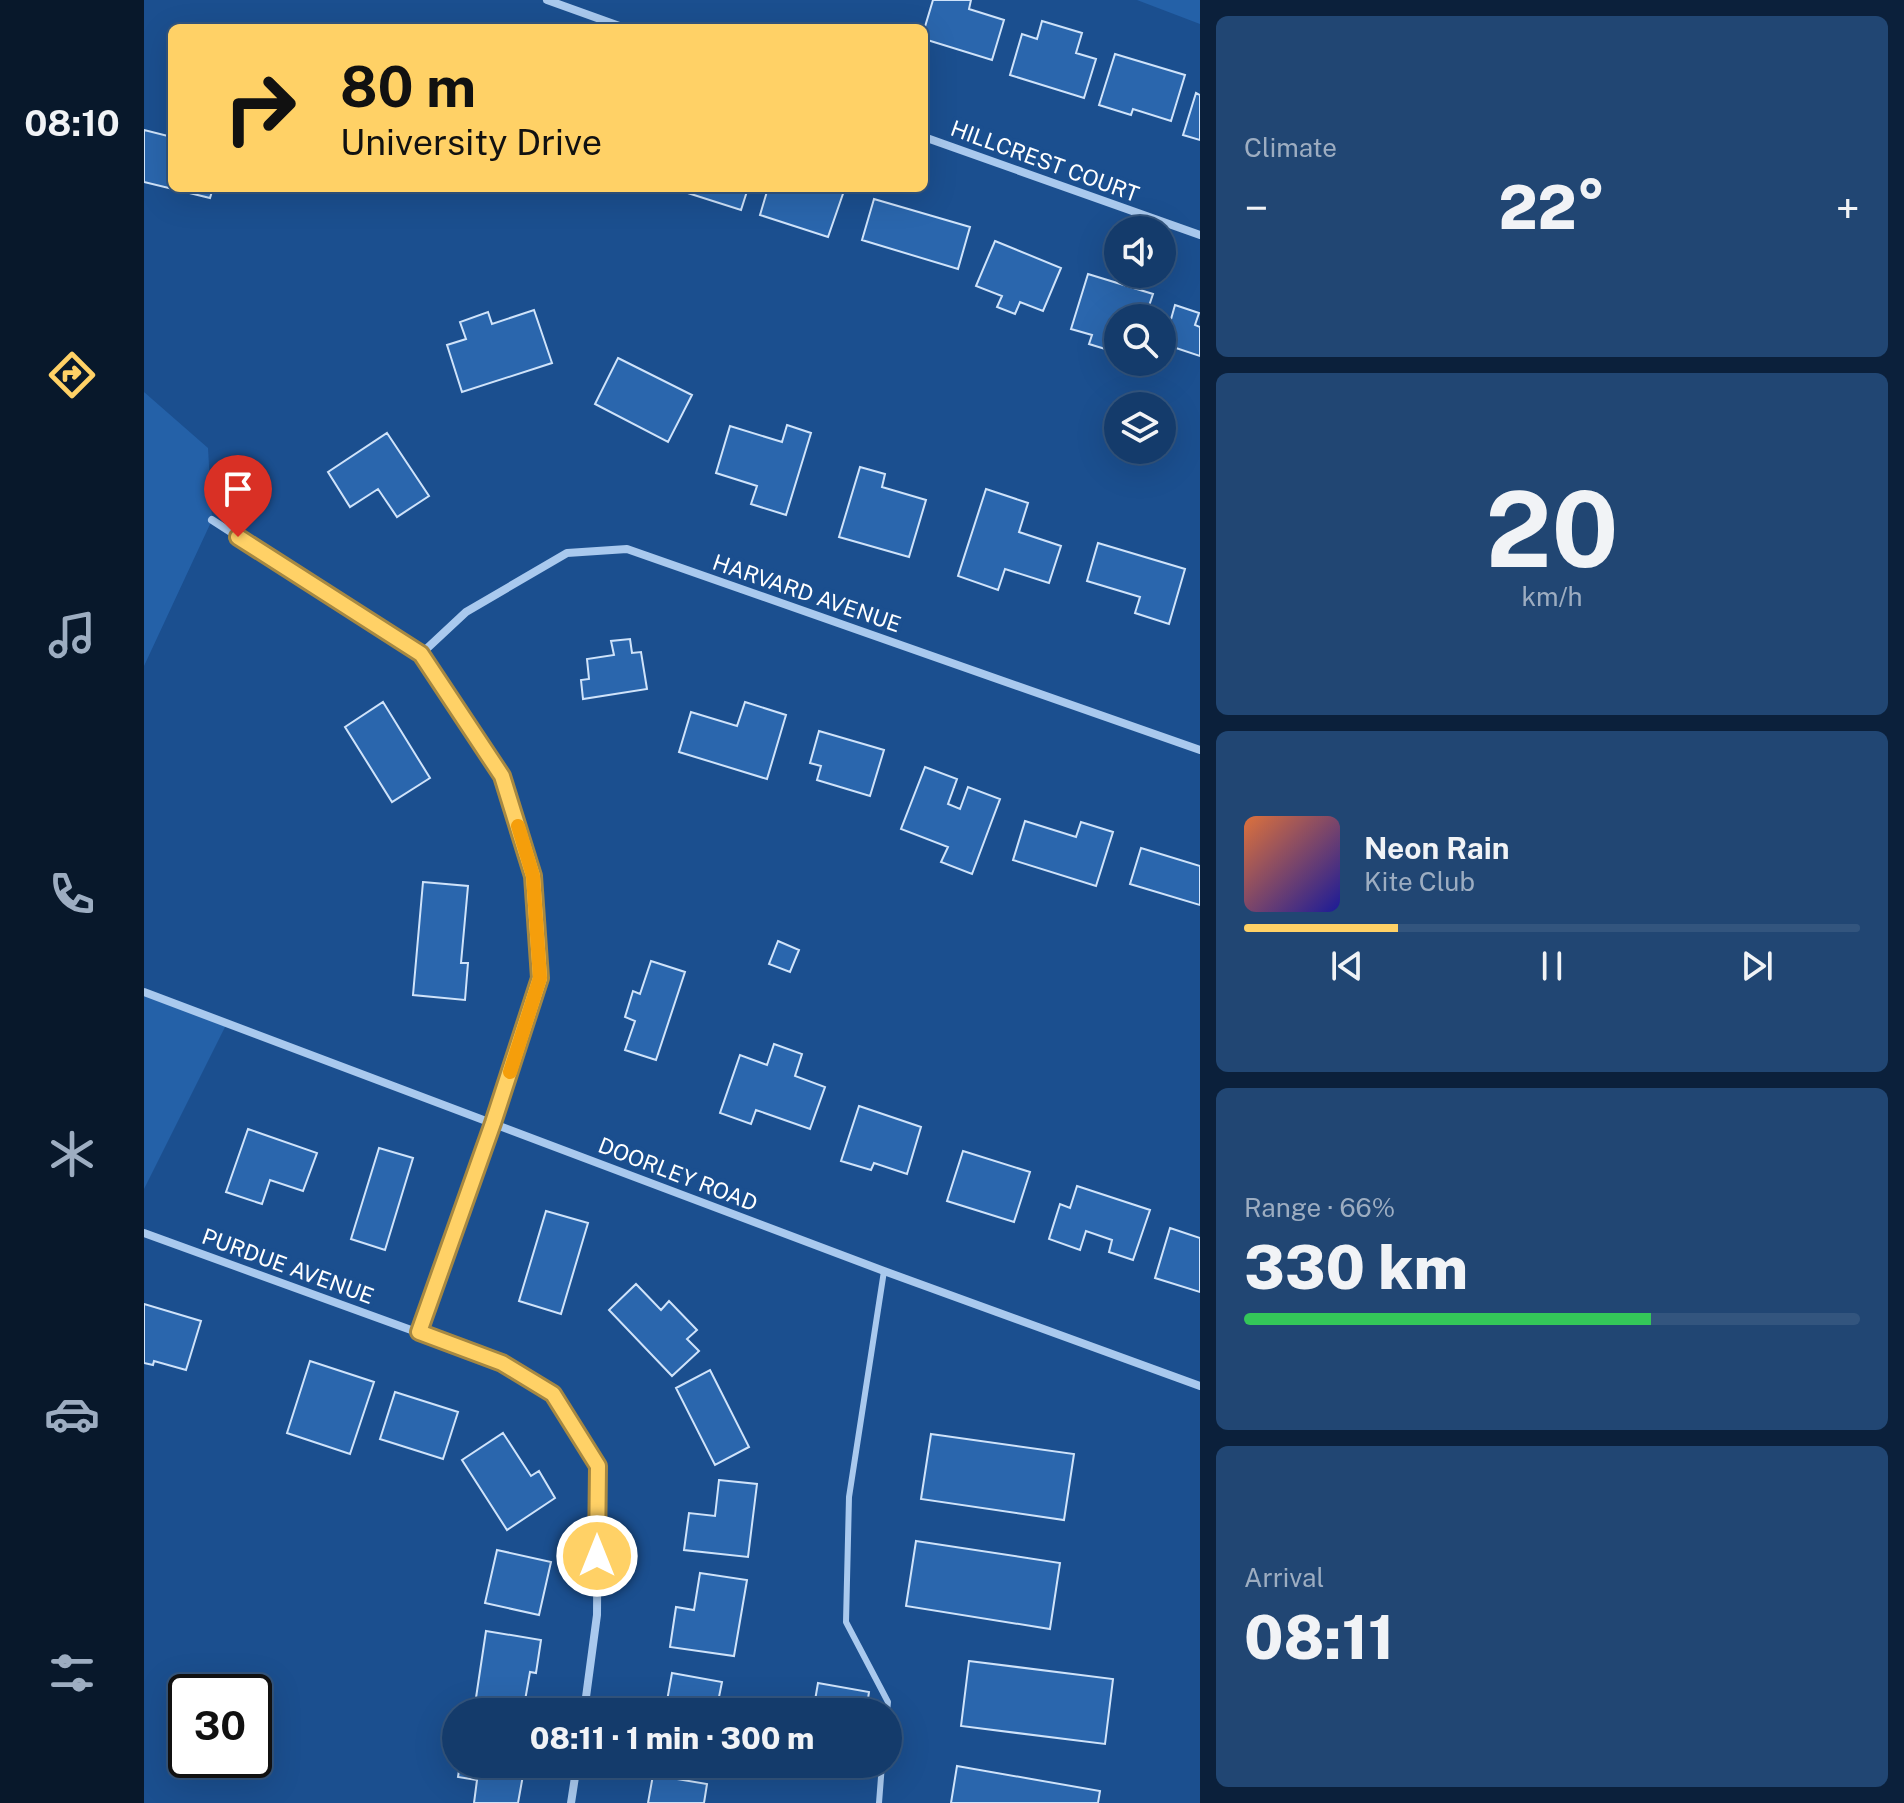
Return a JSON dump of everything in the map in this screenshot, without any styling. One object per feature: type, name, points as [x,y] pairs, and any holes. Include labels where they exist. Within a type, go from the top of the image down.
[{"type":"street","points":[[547,0],[614,24]]},
{"type":"street","name":"HILLCREST COURT","points":[[928,138],[1200,235]]},
{"type":"street","points":[[212,520],[421,654],[502,776],[533,876],[540,978],[493,1123],[419,1332]]},
{"type":"street","name":"HARVARD AVENUE","points":[[421,654],[466,612],[567,553],[627,549],[1200,750]]},
{"type":"street","name":"DOORLEY ROAD","points":[[144,992],[884,1271],[1200,1386]]},
{"type":"street","name":"PURDUE AVENUE","points":[[144,1233],[502,1363],[553,1394],[598,1466],[597,1615],[586,1698]]},
{"type":"street","points":[[571,1803],[575,1778]]},
{"type":"lane","points":[[884,1271],[849,1497],[846,1622],[886,1698]]},
{"type":"lane","points":[[879,1803],[881,1778]]},
{"type":"shaded area","points":[[1137,0],[1200,0],[1200,24]]},
{"type":"shaded area","points":[[144,392],[208,448],[212,520],[144,666]]},
{"type":"shaded area","points":[[144,992],[227,1023],[144,1189]]},
{"type":"building","points":[[933,0],[971,0],[969,9],[1004,20],[992,60],[928,40],[926,24]]},
{"type":"building","points":[[1042,21],[1082,33],[1076,53],[1096,59],[1084,98],[1010,75],[1022,34],[1037,39]]},
{"type":"building","points":[[1115,54],[1185,75],[1171,121],[1133,109],[1131,115],[1099,105]]},
{"type":"building","points":[[1196,93],[1200,95],[1200,140],[1183,135]]},
{"type":"building","points":[[144,130],[168,136],[168,188],[144,182]]},
{"type":"building","points":[[185,192],[212,192],[210,198]]},
{"type":"building","points":[[685,192],[747,192],[741,210]]},
{"type":"building","points":[[767,192],[844,192],[828,237],[760,215]]},
{"type":"building","points":[[874,199],[970,227],[958,269],[862,240]]},
{"type":"building","points":[[995,241],[1061,268],[1043,311],[1020,302],[1015,314],[997,307],[1002,296],[976,286]]},
{"type":"building","points":[[1088,274],[1104,279],[1104,288],[1134,288],[1153,294],[1150,304],[1104,304],[1104,349],[1089,344],[1092,335],[1071,329]]},
{"type":"building","points":[[1176,305],[1199,313],[1195,325],[1200,327],[1200,356],[1176,348]]},
{"type":"building","points":[[534,310],[552,363],[462,392],[447,345],[466,339],[460,322],[488,312],[492,324]]},
{"type":"building","points":[[618,358],[692,395],[668,442],[595,404]]},
{"type":"building","points":[[787,425],[811,433],[786,515],[751,504],[757,486],[716,473],[730,426],[782,442]]},
{"type":"building","points":[[387,433],[429,496],[397,517],[378,489],[350,507],[328,472]]},
{"type":"building","points":[[860,467],[885,474],[882,487],[926,500],[909,557],[839,537]]},
{"type":"building","points":[[986,489],[1028,503],[1019,532],[1061,546],[1049,583],[1005,569],[998,590],[958,576]]},
{"type":"building","points":[[1098,543],[1185,569],[1169,624],[1135,613],[1140,597],[1087,581]]},
{"type":"building","points":[[630,639],[632,653],[641,652],[647,689],[583,699],[581,680],[589,679],[587,659],[614,655],[611,641]]},
{"type":"building","points":[[383,702],[430,778],[392,802],[345,727]]},
{"type":"building","points":[[745,702],[786,715],[767,779],[679,752],[691,712],[737,726]]},
{"type":"building","points":[[819,731],[884,750],[870,796],[817,780],[821,766],[810,763]]},
{"type":"building","points":[[925,767],[957,779],[948,804],[960,809],[968,787],[1000,799],[972,874],[941,862],[948,847],[901,829]]},
{"type":"building","points":[[1025,821],[1076,837],[1081,822],[1113,832],[1096,886],[1013,860]]},
{"type":"building","points":[[1141,848],[1200,866],[1200,905],[1130,884]]},
{"type":"building","points":[[423,882],[468,886],[461,963],[468,963],[465,1000],[413,995]]},
{"type":"building","points":[[778,941],[799,950],[790,972],[769,964]]},
{"type":"building","points":[[651,961],[685,972],[656,1060],[625,1050],[635,1021],[625,1017],[633,991],[640,994]]},
{"type":"building","points":[[774,1044],[802,1054],[795,1076],[825,1087],[810,1129],[756,1110],[751,1124],[720,1113],[740,1055],[767,1065]]},
{"type":"building","points":[[859,1106],[921,1127],[907,1174],[874,1163],[871,1170],[841,1161]]},
{"type":"building","points":[[248,1129],[317,1153],[303,1191],[270,1180],[262,1204],[226,1192]]},
{"type":"building","points":[[379,1148],[413,1158],[385,1250],[351,1239]]},
{"type":"building","points":[[963,1151],[1030,1172],[1014,1222],[947,1201]]},
{"type":"building","points":[[1077,1186],[1150,1210],[1133,1260],[1109,1252],[1112,1240],[1086,1231],[1080,1250],[1049,1239],[1060,1204],[1070,1208]]},
{"type":"building","points":[[546,1211],[588,1223],[561,1314],[519,1301]]},
{"type":"building","points":[[1170,1228],[1200,1238],[1200,1292],[1155,1278]]},
{"type":"building","points":[[636,1284],[661,1310],[669,1301],[697,1330],[687,1339],[699,1351],[672,1376],[609,1310]]},
{"type":"building","points":[[144,1304],[201,1321],[186,1370],[154,1361],[153,1365],[144,1363]]},
{"type":"building","points":[[310,1361],[374,1382],[350,1454],[287,1433]]},
{"type":"building","points":[[710,1370],[749,1447],[715,1465],[676,1388]]},
{"type":"building","points":[[395,1392],[458,1412],[443,1459],[380,1439]]},
{"type":"building","points":[[503,1433],[531,1476],[539,1471],[555,1498],[507,1530],[462,1460]]},
{"type":"building","points":[[931,1434],[1074,1454],[1064,1520],[921,1499]]},
{"type":"building","points":[[719,1480],[757,1484],[748,1557],[684,1550],[689,1513],[715,1516]]},
{"type":"building","points":[[916,1541],[1060,1563],[1050,1629],[906,1606]]},
{"type":"building","points":[[497,1550],[551,1562],[539,1615],[485,1603]]},
{"type":"building","points":[[700,1573],[747,1580],[734,1656],[670,1647],[676,1607],[694,1610]]},
{"type":"building","points":[[486,1631],[541,1640],[536,1673],[530,1672],[525,1698],[476,1698]]},
{"type":"building","points":[[969,1661],[1113,1679],[1105,1744],[961,1726]]},
{"type":"building","points":[[672,1673],[722,1682],[719,1698],[668,1698]]},
{"type":"building","points":[[818,1683],[869,1692],[868,1698],[815,1698]]},
{"type":"building","points":[[957,1766],[1100,1791],[1098,1803],[951,1803]]},
{"type":"building","points":[[464,1778],[522,1778],[518,1803],[474,1803],[477,1780]]},
{"type":"building","points":[[652,1778],[707,1784],[704,1803],[648,1803]]},
{"type":"slow traffic","points":[[510,1072],[540,978],[533,876],[518,826]]},
{"type":"route","points":[[238,537],[421,654],[502,776],[533,876],[540,978],[493,1123],[419,1332],[502,1363],[553,1394],[598,1466],[597,1556]]}]
